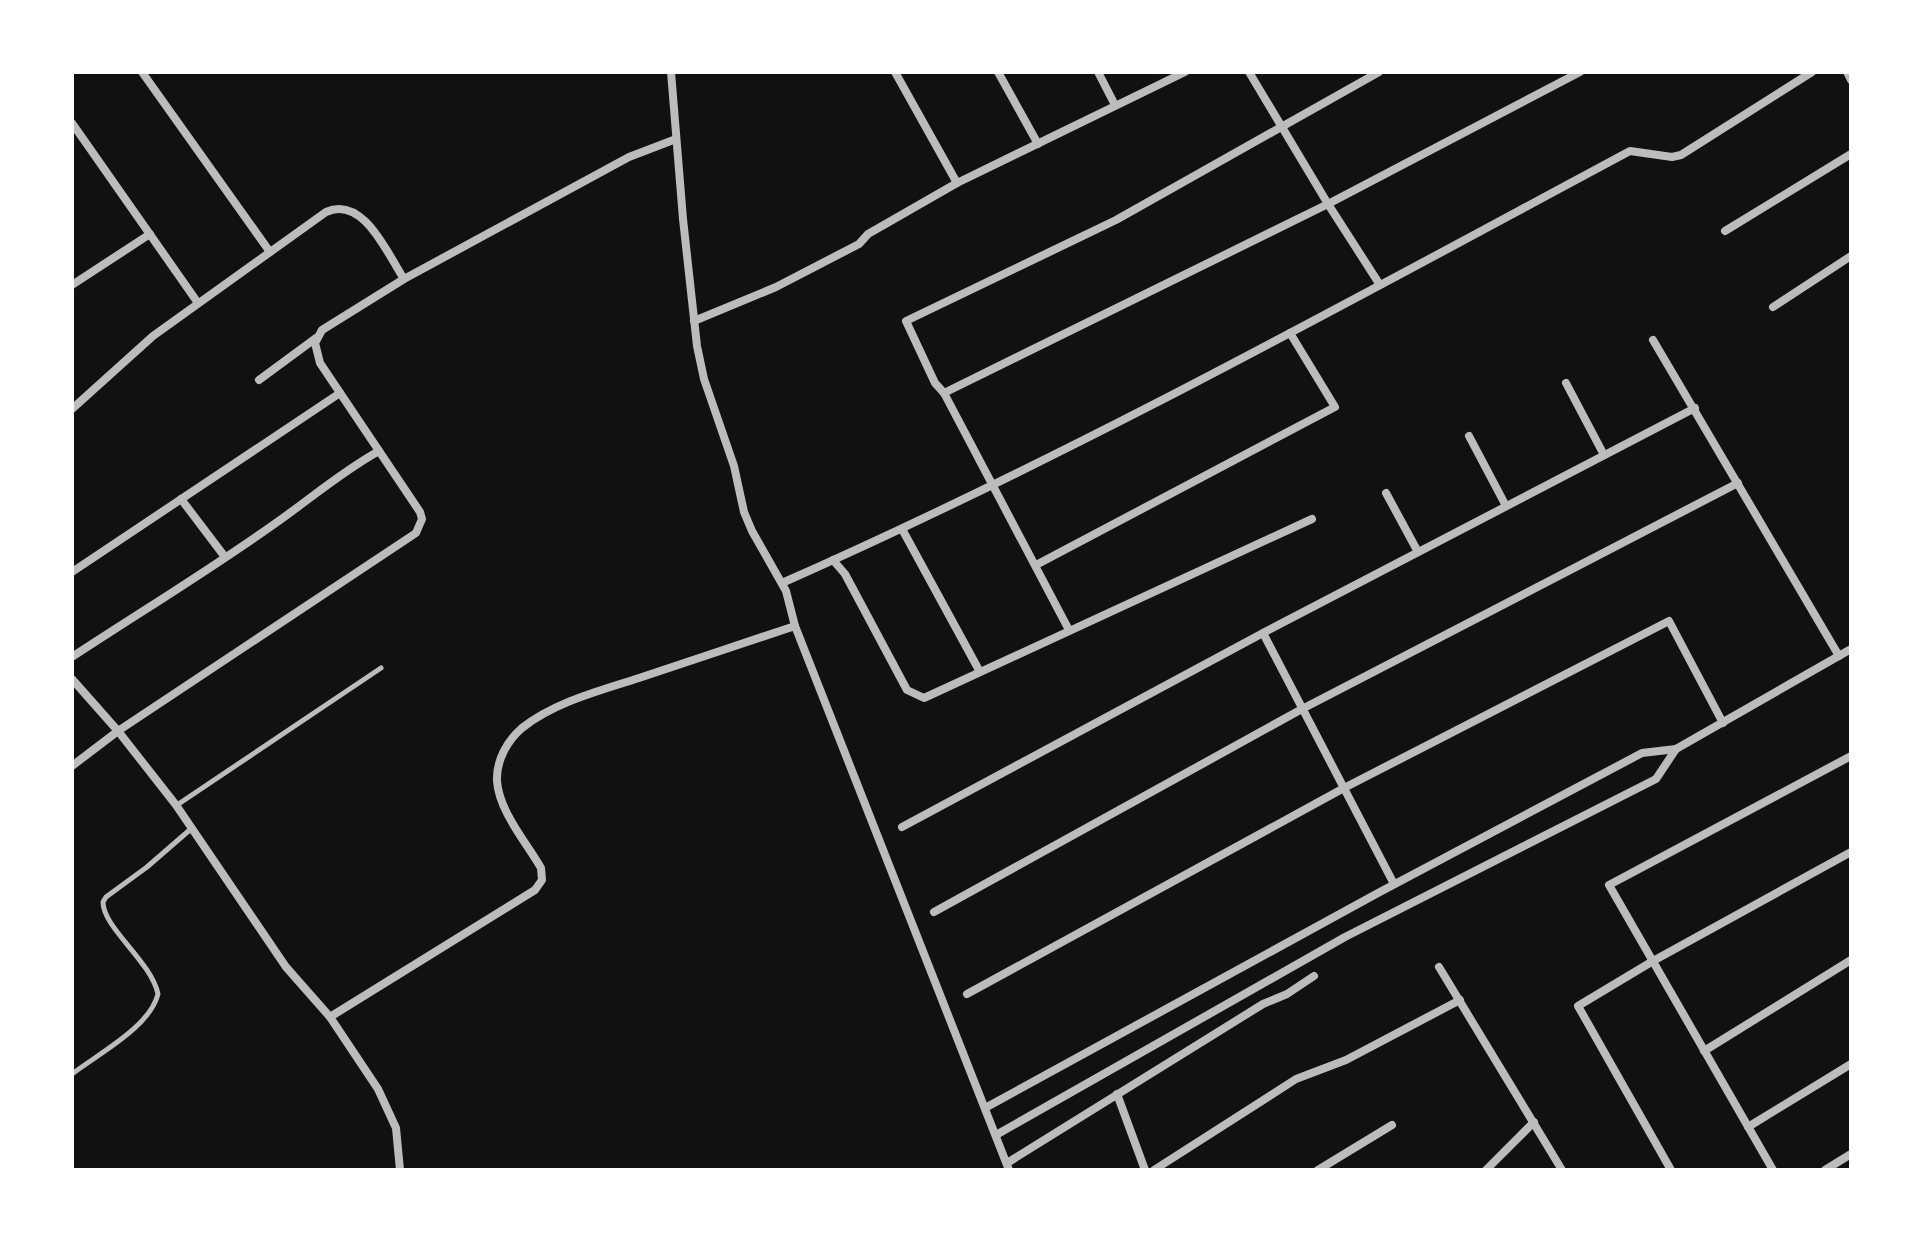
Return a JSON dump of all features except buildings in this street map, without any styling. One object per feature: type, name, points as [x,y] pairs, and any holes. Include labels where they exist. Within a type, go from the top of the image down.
[{"type":"street","points":[[142,72],[270,252]]},
{"type":"street","points":[[671,72],[694,321],[704,379],[734,466],[744,512],[782,583],[795,626],[1008,1166],[1117,1094],[1314,976]]},
{"type":"street","points":[[895,72],[957,183]]},
{"type":"street","points":[[998,72],[1038,144]]},
{"type":"street","points":[[1098,72],[1115,105]]},
{"type":"street","points":[[694,321],[776,287],[859,244],[868,234],[957,183],[1185,72]]},
{"type":"street","points":[[1249,72],[1380,285]]},
{"type":"street","points":[[1069,630],[944,393],[935,383],[906,321],[1116,220],[1379,72]]},
{"type":"street","points":[[944,393],[1328,204],[1580,72]]},
{"type":"street","points":[[782,583],[902,529],[1290,333],[1630,151],[1672,157],[1681,155],[1812,72]]},
{"type":"street","points":[[1847,72],[1851,80]]},
{"type":"street","points":[[72,123],[198,303]]},
{"type":"street","points":[[72,766],[118,731],[416,533],[422,519],[420,512],[320,363],[315,343],[322,330],[404,279],[629,157],[676,139]]},
{"type":"street","points":[[1725,231],[1851,154]]},
{"type":"street","points":[[72,409],[153,336],[336,207],[353,210],[364,219],[404,279]]},
{"type":"street","points":[[72,285],[150,234]]},
{"type":"street","points":[[1773,307],[1851,256]]},
{"type":"street","points":[[1036,565],[1335,407],[1290,333]]},
{"type":"street","points":[[259,380],[317,337]]},
{"type":"street","points":[[1653,340],[1839,656]]},
{"type":"street","points":[[1566,383],[1604,455]]},
{"type":"street","points":[[72,572],[340,393]]},
{"type":"street","points":[[902,827],[1263,633],[1695,408]]},
{"type":"street","points":[[1469,436],[1506,506]]},
{"type":"street","points":[[72,657],[273,525],[338,475],[379,451]]},
{"type":"street","points":[[934,912],[1302,709],[1738,483]]},
{"type":"street","points":[[1386,493],[1418,552]]},
{"type":"street","points":[[181,499],[225,557]]},
{"type":"street","points":[[833,560],[845,574],[907,690],[924,698],[1312,519]]},
{"type":"street","points":[[902,529],[980,672]]},
{"type":"street","points":[[967,994],[1344,788],[1669,621],[1723,723]]},
{"type":"street","points":[[330,1017],[535,890],[542,880],[541,868],[500,800],[497,781],[498,764],[520,730],[543,714],[582,697],[795,626]]},
{"type":"street","points":[[1263,633],[1394,884]]},
{"type":"street","points":[[985,1108],[1394,884],[1642,753],[1676,749],[1851,649]]},
{"type":"street","points":[[72,679],[176,805],[286,967],[330,1017],[378,1089],[396,1128],[400,1170]]},
{"type":"street","points":[[996,1135],[1345,937],[1656,779],[1676,749]]},
{"type":"street","points":[[1773,1170],[1609,885],[1851,756]]},
{"type":"street","points":[[1671,1170],[1578,1006],[1851,852]]},
{"type":"street","points":[[1704,1051],[1851,960]]},
{"type":"street","points":[[1439,967],[1562,1170]]},
{"type":"street","points":[[1154,1170],[1296,1079],[1346,1060],[1460,1000]]},
{"type":"street","points":[[1748,1127],[1851,1064]]},
{"type":"street","points":[[1117,1094],[1145,1170]]},
{"type":"street","points":[[1486,1170],[1534,1122]]},
{"type":"street","points":[[1318,1170],[1392,1125]]},
{"type":"street","points":[[1825,1170],[1851,1154]]},
{"type":"lane","points":[[176,805],[381,668]]},
{"type":"lane","points":[[72,1074],[136,1027],[150,1013],[158,994],[142,961],[105,915],[103,902],[193,828]]}]
